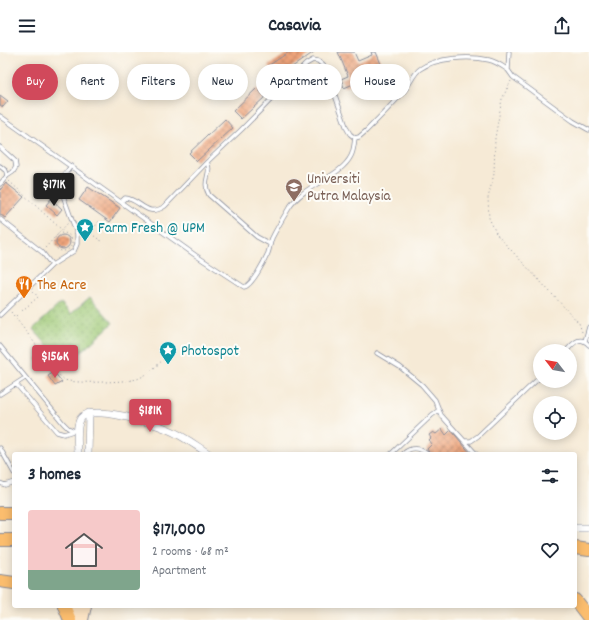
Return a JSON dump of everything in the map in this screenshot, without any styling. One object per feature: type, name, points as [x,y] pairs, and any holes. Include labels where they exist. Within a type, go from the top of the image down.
[{"type":"highway","points":[[0,513],[12,512]]},
{"type":"highway","points":[[0,540],[12,540]]},
{"type":"highway","points":[[577,542],[589,542]]},
{"type":"highway","points":[[0,548],[12,548]]},
{"type":"highway","points":[[577,548],[589,550]]},
{"type":"highway","points":[[577,556],[589,558]]},
{"type":"highway","points":[[0,581],[12,583]]},
{"type":"highway","points":[[577,603],[589,618]]},
{"type":"highway","points":[[65,608],[70,620]]},
{"type":"street","points":[[88,452],[89,413]]},
{"type":"street","points":[[78,452],[75,431],[80,419],[89,413],[129,417],[167,429],[206,452]]},
{"type":"street","points":[[577,528],[589,528]]},
{"type":"street","points":[[74,620],[76,608]]},
{"type":"street","points":[[83,620],[86,608]]},
{"type":"lane","points":[[508,70],[509,52]]},
{"type":"lane","points":[[355,138],[359,137],[366,131],[404,90],[419,70],[429,64],[439,61],[458,59],[490,60],[499,64],[573,121],[589,130]]},
{"type":"lane","points":[[121,202],[125,198],[129,198],[149,210],[159,210],[165,206],[207,162],[306,64],[312,60],[318,60],[325,67],[347,129],[355,138]]},
{"type":"lane","points":[[0,116],[195,255],[244,287],[250,284],[268,252],[275,232],[289,207],[298,196],[340,169],[346,163],[353,150],[355,138]]},
{"type":"lane","points":[[0,147],[15,161],[16,167],[13,172],[0,184]]},
{"type":"lane","points":[[207,162],[209,167],[205,184],[208,195],[257,237],[270,244]]},
{"type":"lane","points":[[0,166],[8,175]]},
{"type":"lane","points":[[0,315],[52,265],[74,250],[77,244],[78,234],[61,190],[63,177],[71,166]]},
{"type":"lane","points":[[0,220],[42,252],[52,265]]},
{"type":"lane","points":[[585,341],[589,327]]},
{"type":"lane","points":[[573,344],[580,340],[585,341],[589,345]]},
{"type":"lane","points":[[0,346],[63,423],[75,431]]},
{"type":"lane","points":[[377,353],[422,385],[431,395],[445,420],[474,452]]},
{"type":"lane","points":[[0,394],[25,378]]},
{"type":"lane","points":[[16,384],[57,432],[64,434],[75,431]]},
{"type":"lane","points":[[464,441],[471,440],[478,436],[533,384]]},
{"type":"lane","points":[[393,452],[439,410]]},
{"type":"lane","points":[[398,447],[402,452]]},
{"type":"lane","points":[[0,448],[12,469]]},
{"type":"lane","points":[[405,452],[414,448],[420,449],[424,452]]},
{"type":"lane","points":[[0,483],[5,486],[12,483]]},
{"type":"path","points":[[514,77],[502,99],[495,138],[494,174],[488,198],[489,218],[497,235],[579,323],[585,341]]},
{"type":"path","points":[[8,175],[9,182],[62,230]]},
{"type":"path","points":[[42,252],[72,219],[101,240]]},
{"type":"path","points":[[90,233],[100,220]]},
{"type":"path","points":[[62,233],[68,234],[72,241],[71,247],[63,251],[58,250],[54,245],[56,236],[62,233]]},
{"type":"path","points":[[16,317],[38,297],[29,287]]},
{"type":"path","points":[[8,307],[60,376],[66,380],[79,382],[126,381],[136,379],[148,374],[164,359]]},
{"type":"green space","points":[[90,297],[113,323],[66,366],[33,329],[61,303],[71,314]]},
{"type":"building","points":[[289,52],[314,52],[296,64],[271,64]]},
{"type":"building","points":[[338,52],[354,52],[358,61],[372,55],[371,52],[376,52],[381,64],[350,64],[350,85],[344,88],[342,79],[348,76]]},
{"type":"building","points":[[256,89],[256,100],[262,100],[241,119],[233,111],[244,100],[248,100],[248,97]]},
{"type":"building","points":[[0,95],[8,101],[3,107],[0,105]]},
{"type":"building","points":[[225,119],[233,128],[197,161],[189,153]]},
{"type":"building","points":[[6,183],[24,197],[5,218],[0,214],[0,190]]},
{"type":"building","points":[[88,187],[120,208],[110,222],[79,200]]},
{"type":"building","points":[[51,199],[62,209],[57,215],[46,205]]},
{"type":"building","points":[[63,235],[68,237],[70,242],[68,247],[63,249],[58,247],[56,242],[58,237]]},
{"type":"building","points":[[41,355],[49,365],[43,369],[35,359]]},
{"type":"building","points":[[54,372],[62,382],[55,386],[48,376]]},
{"type":"building","points":[[442,429],[446,435],[451,430],[469,452],[429,452],[427,449],[432,444],[429,440],[431,438],[429,435],[433,432],[436,434]]},
{"type":"place","name":"Universiti Putra Malaysia","points":[[294,202]]},
{"type":"place","name":"Farm Fresh @ UPM","points":[[85,242]]},
{"type":"place","name":"The Acre","points":[[24,299]]},
{"type":"place","name":"Photospot","points":[[168,365]]}]
